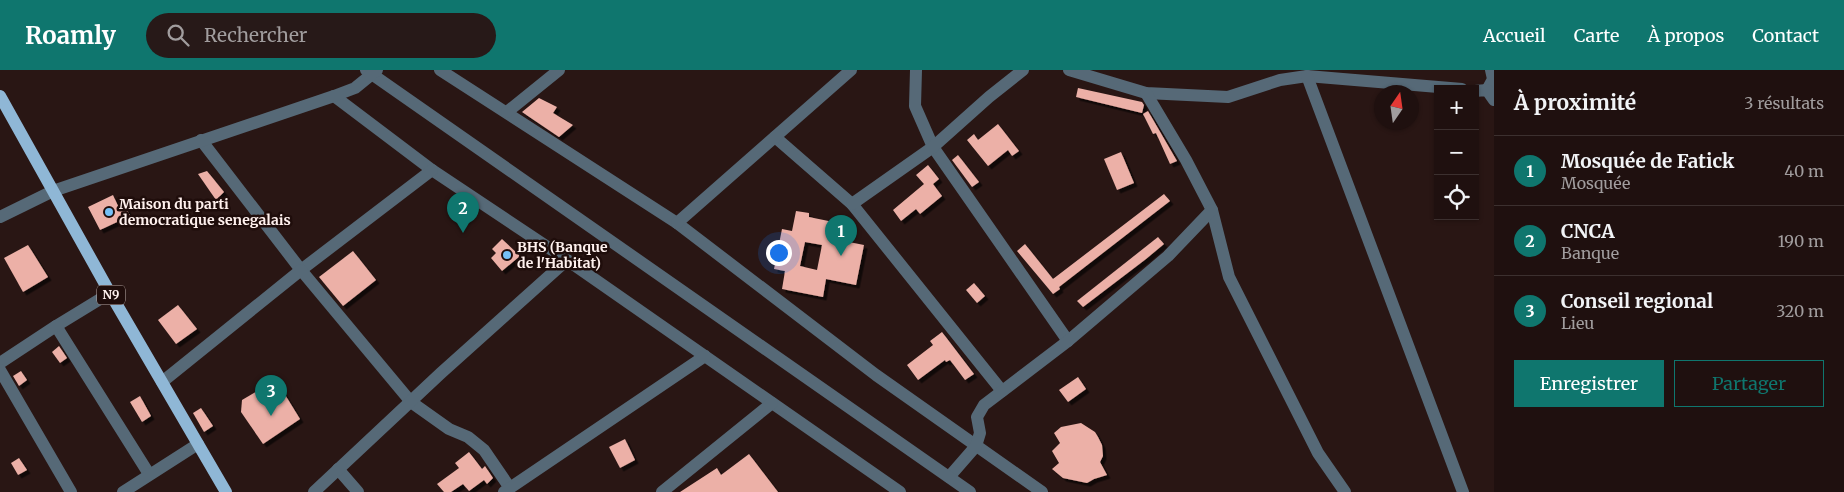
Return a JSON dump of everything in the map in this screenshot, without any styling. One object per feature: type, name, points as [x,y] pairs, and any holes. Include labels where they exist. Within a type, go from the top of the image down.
[{"type":"main road","name":"N9","points":[[0,96],[110,293],[226,492]]},
{"type":"street","points":[[440,70],[508,112],[677,224],[869,369],[1042,492]]},
{"type":"street","points":[[508,112],[559,70]]},
{"type":"street","points":[[677,224],[850,70]]},
{"type":"street","points":[[916,70],[915,106],[932,147],[1068,341]]},
{"type":"street","points":[[852,204],[932,147],[1023,70]]},
{"type":"street","points":[[1069,70],[1146,93],[1228,96],[1280,80],[1307,76],[1434,87]]},
{"type":"street","points":[[1488,94],[1494,78],[1490,70]]},
{"type":"street","points":[[0,217],[53,191],[355,88],[372,72],[970,492]]},
{"type":"street","points":[[1307,76],[1463,492]]},
{"type":"street","points":[[1146,93],[1186,160],[1212,210],[1229,277],[1318,453],[1345,492]]},
{"type":"street","points":[[334,96],[432,170],[567,260],[900,492]]},
{"type":"street","points":[[775,136],[852,204],[1002,391]]},
{"type":"street","points":[[202,140],[301,270],[411,402],[449,428],[468,437],[484,450],[507,490],[705,356]]},
{"type":"street","points":[[162,382],[301,270],[432,170]]},
{"type":"street","points":[[949,477],[976,446],[980,433],[977,417],[984,405],[1068,341],[1168,256],[1212,210]]},
{"type":"street","points":[[314,492],[495,323],[567,260]]},
{"type":"street","points":[[0,363],[110,293]]},
{"type":"street","points":[[56,326],[148,474]]},
{"type":"street","points":[[0,370],[71,492]]},
{"type":"street","points":[[662,492],[772,403]]},
{"type":"street","points":[[123,492],[148,474],[198,444]]},
{"type":"street","points":[[338,469],[358,492]]},
{"type":"building","points":[[1078,88],[1142,102],[1144,105],[1142,113],[1076,97]]},
{"type":"building","points":[[539,98],[557,107],[553,113],[573,125],[559,137],[522,112]]},
{"type":"building","points":[[1148,111],[1177,161],[1170,164],[1156,133],[1153,134],[1143,114]]},
{"type":"building","points":[[998,124],[1019,151],[1012,156],[1008,150],[988,166],[967,140],[974,134],[978,140]]},
{"type":"building","points":[[1121,152],[1134,183],[1117,190],[1104,159]]},
{"type":"building","points":[[958,155],[979,182],[972,187],[952,160]]},
{"type":"building","points":[[928,165],[939,179],[933,184],[942,196],[920,214],[916,209],[901,221],[893,210],[924,184],[916,175]]},
{"type":"building","points":[[207,171],[224,192],[216,200],[198,174]]},
{"type":"building","points":[[1164,194],[1170,201],[1059,287],[1060,289],[1053,294],[1017,251],[1025,244],[1053,279]]},
{"type":"building","name":"Maison du parti democratique senegalais","points":[[113,195],[119,208],[125,205],[130,216],[100,230],[88,207]]},
{"type":"building","points":[[796,211],[809,213],[809,217],[848,225],[844,241],[864,245],[856,285],[826,279],[823,297],[782,289],[785,271],[774,269],[782,229],[792,231]],"holes":[[[805,242],[822,245],[817,270],[800,266]]]},
{"type":"building","points":[[1158,237],[1164,244],[1146,259],[1083,307],[1077,301]]},
{"type":"building","name":"BHS (Banque de l'Habitat)","points":[[502,239],[520,256],[502,271],[491,258],[496,253],[492,249]]},
{"type":"building","points":[[28,245],[48,277],[23,292],[4,258]]},
{"type":"building","points":[[353,251],[376,280],[343,306],[319,277]]},
{"type":"building","points":[[974,283],[985,296],[977,303],[966,290]]},
{"type":"building","points":[[178,305],[197,329],[176,344],[158,320]]},
{"type":"building","points":[[942,332],[974,374],[965,380],[950,360],[946,362],[945,360],[918,380],[907,365],[933,345],[930,341]]},
{"type":"building","points":[[59,346],[67,358],[60,363],[52,352]]},
{"type":"building","points":[[21,371],[27,380],[19,386],[13,376]]},
{"type":"building","points":[[1078,377],[1086,389],[1068,402],[1059,390]]},
{"type":"building","points":[[276,380],[300,419],[263,444],[241,412],[242,400]]},
{"type":"building","points":[[140,396],[151,416],[142,422],[130,402]]},
{"type":"building","points":[[201,408],[213,426],[204,432],[193,413]]},
{"type":"building","points":[[1081,423],[1095,432],[1102,445],[1103,456],[1100,462],[1107,475],[1087,483],[1063,478],[1052,469],[1059,463],[1052,451],[1060,443],[1054,433],[1061,427]]},
{"type":"building","points":[[625,439],[635,460],[620,468],[609,447]]},
{"type":"building","points":[[469,452],[482,469],[485,466],[493,478],[487,484],[484,480],[469,491],[463,484],[451,492],[444,492],[437,484],[459,468],[455,463]]},
{"type":"building","points":[[749,454],[778,492],[680,492],[717,468],[721,475]]},
{"type":"building","points":[[19,458],[27,470],[18,475],[11,463]]},
{"type":"place","name":"Maison du parti democratique senegalais","points":[[109,212]]},
{"type":"place","name":"CNCA","points":[[463,233]]},
{"type":"place","name":"BHS (Banque de l'Habitat)","points":[[507,255]]},
{"type":"place","name":"Mosquée de Fatick","points":[[841,256]]},
{"type":"place","name":"Conseil regional","points":[[271,416]]}]
